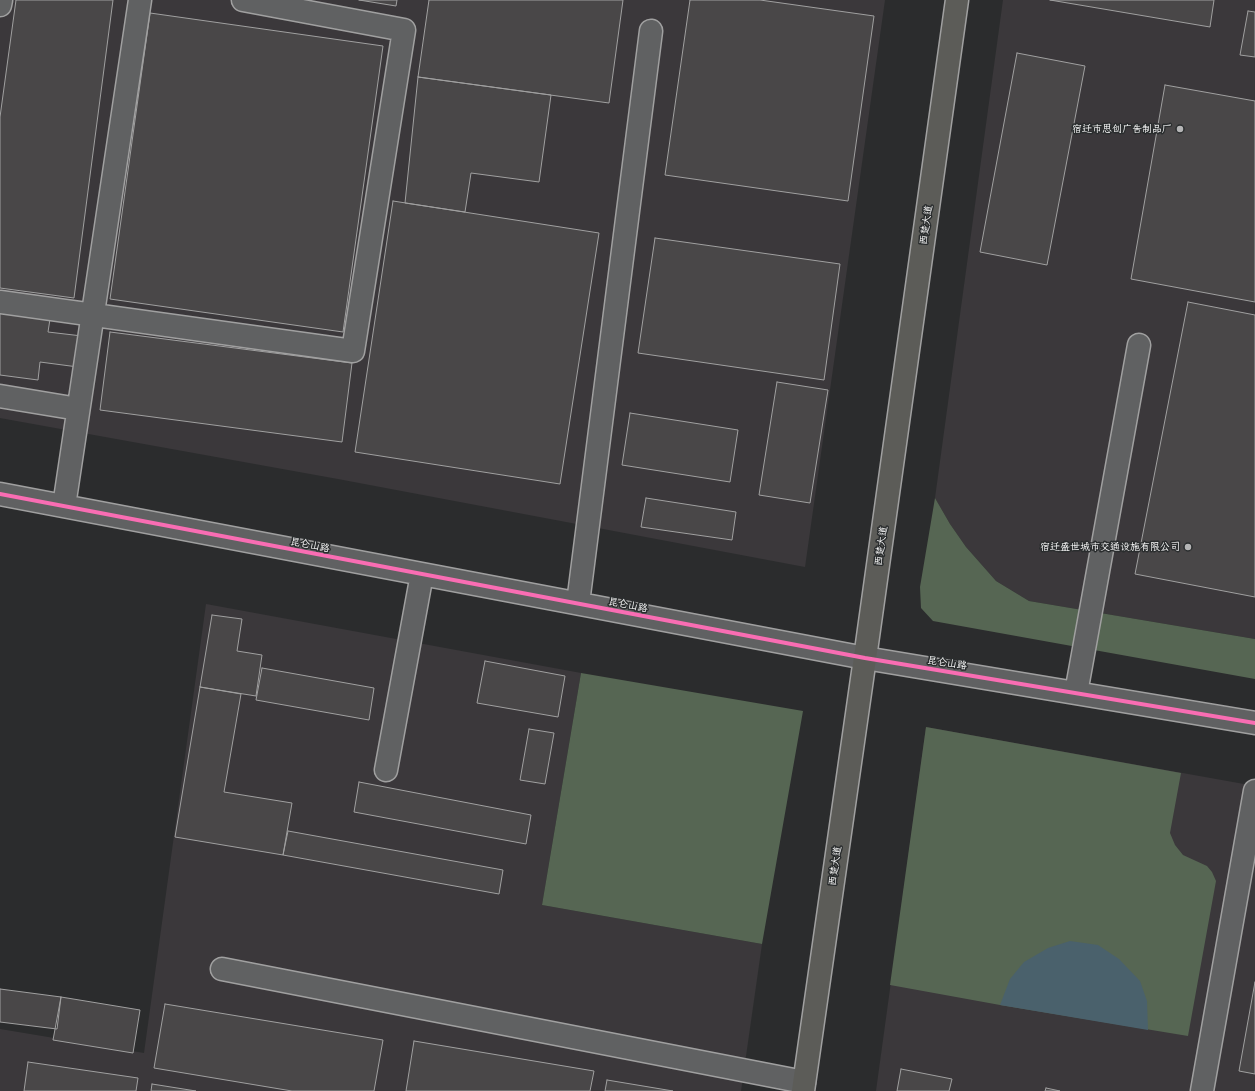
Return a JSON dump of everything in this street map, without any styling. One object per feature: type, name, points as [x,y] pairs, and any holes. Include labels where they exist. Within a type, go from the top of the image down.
[{"type":"main road","name":"西楚大道","points":[[804,1087],[957,0]]},
{"type":"street","points":[[0,6],[1,0]]},
{"type":"street","points":[[64,506],[140,0]]},
{"type":"street","points":[[0,302],[353,351],[404,30],[243,0]]},
{"type":"street","points":[[578,603],[651,31]]},
{"type":"street","points":[[1076,693],[1139,345]]},
{"type":"street","points":[[0,396],[78,408]]},
{"type":"street","name":"昆仑山路","points":[[0,494],[865,658],[1255,723]]},
{"type":"street","points":[[386,770],[422,574]]},
{"type":"street","points":[[1202,1091],[1249,864],[1255,791]]},
{"type":"street","points":[[222,969],[804,1087]]},
{"type":"shaded area","points":[[0,0],[885,0],[805,567],[338,479],[0,418]]},
{"type":"shaded area","points":[[1003,0],[1255,0],[1255,639],[1029,601],[996,581],[966,547],[950,524],[935,498]]},
{"type":"shaded area","points":[[206,604],[581,673],[542,905],[762,944],[741,1091],[0,1091],[0,1029],[144,1053]]},
{"type":"shaded area","points":[[926,727],[1255,786],[1255,1091],[876,1091]]},
{"type":"green space","points":[[935,498],[950,524],[966,547],[996,581],[1029,601],[1255,639],[1255,679],[933,621],[921,608],[920,587]]},
{"type":"green space","points":[[581,673],[803,711],[762,944],[542,905]]},
{"type":"green space","points":[[926,727],[1181,773],[1170,833],[1175,845],[1183,855],[1207,866],[1212,872],[1216,881],[1188,1036],[890,985]]},
{"type":"water","points":[[1070,941],[1098,945],[1119,959],[1140,981],[1147,1001],[1148,1030],[1000,1005],[1010,979],[1024,962],[1048,948]]},
{"type":"building","points":[[16,0],[113,0],[74,298],[0,288],[0,117]]},
{"type":"building","points":[[359,0],[397,0],[396,6]]},
{"type":"building","points":[[429,0],[623,0],[609,103],[418,77]]},
{"type":"building","points":[[690,0],[760,0],[874,16],[848,201],[665,175]]},
{"type":"building","points":[[1050,0],[1214,0],[1210,27]]},
{"type":"building","points":[[1248,11],[1255,12],[1255,57],[1240,55]]},
{"type":"building","points":[[150,13],[383,46],[343,332],[110,299]]},
{"type":"building","points":[[1017,53],[1085,66],[1047,265],[980,252]]},
{"type":"building","points":[[418,77],[551,95],[539,182],[471,173],[465,212],[405,203]]},
{"type":"building","points":[[1165,85],[1255,101],[1255,302],[1131,279]]},
{"type":"building","points":[[393,201],[599,233],[560,484],[355,452]]},
{"type":"building","points":[[655,238],[840,264],[824,380],[638,353]]},
{"type":"building","points":[[1188,302],[1255,315],[1255,597],[1135,574]]},
{"type":"building","points":[[0,312],[50,319],[48,332],[82,336],[78,367],[40,362],[38,380],[0,375]]},
{"type":"building","points":[[110,332],[352,363],[342,442],[100,410]]},
{"type":"building","points":[[777,382],[828,390],[810,503],[759,495]]},
{"type":"building","points":[[630,413],[738,430],[730,482],[622,465]]},
{"type":"building","points":[[646,498],[736,512],[732,540],[641,527]]},
{"type":"building","points":[[212,615],[242,619],[237,651],[262,655],[256,696],[200,687]]},
{"type":"building","points":[[485,661],[565,676],[558,717],[477,703]]},
{"type":"building","points":[[262,668],[374,688],[369,720],[256,700]]},
{"type":"building","points":[[200,687],[241,694],[224,792],[292,803],[283,855],[175,837]]},
{"type":"building","points":[[529,729],[554,733],[545,784],[520,780]]},
{"type":"building","points":[[359,782],[531,815],[526,844],[354,812]]},
{"type":"building","points":[[288,831],[503,870],[499,894],[283,855]]},
{"type":"building","points":[[1255,982],[1255,1074],[1239,1071]]},
{"type":"building","points":[[0,989],[61,997],[57,1029],[0,1022]]},
{"type":"building","points":[[61,997],[140,1010],[133,1053],[53,1040]]},
{"type":"building","points":[[165,1004],[383,1040],[374,1091],[292,1091],[154,1068]]},
{"type":"building","points":[[414,1041],[594,1071],[590,1091],[406,1091]]},
{"type":"building","points":[[28,1062],[138,1078],[136,1091],[24,1091]]},
{"type":"building","points":[[901,1069],[952,1079],[949,1091],[897,1091]]},
{"type":"building","points":[[607,1080],[673,1091],[605,1091]]},
{"type":"building","points":[[152,1084],[196,1091],[151,1091]]},
{"type":"building","points":[[1046,1088],[1060,1091],[1045,1091]]},
{"type":"cycle path","points":[[0,494],[865,658],[1255,723]]},
{"type":"place","name":"宿迁市思创广告制品厂","points":[[1180,129]]},
{"type":"place","name":"宿迁盛世城市交通设施有限公司","points":[[1188,547]]}]
